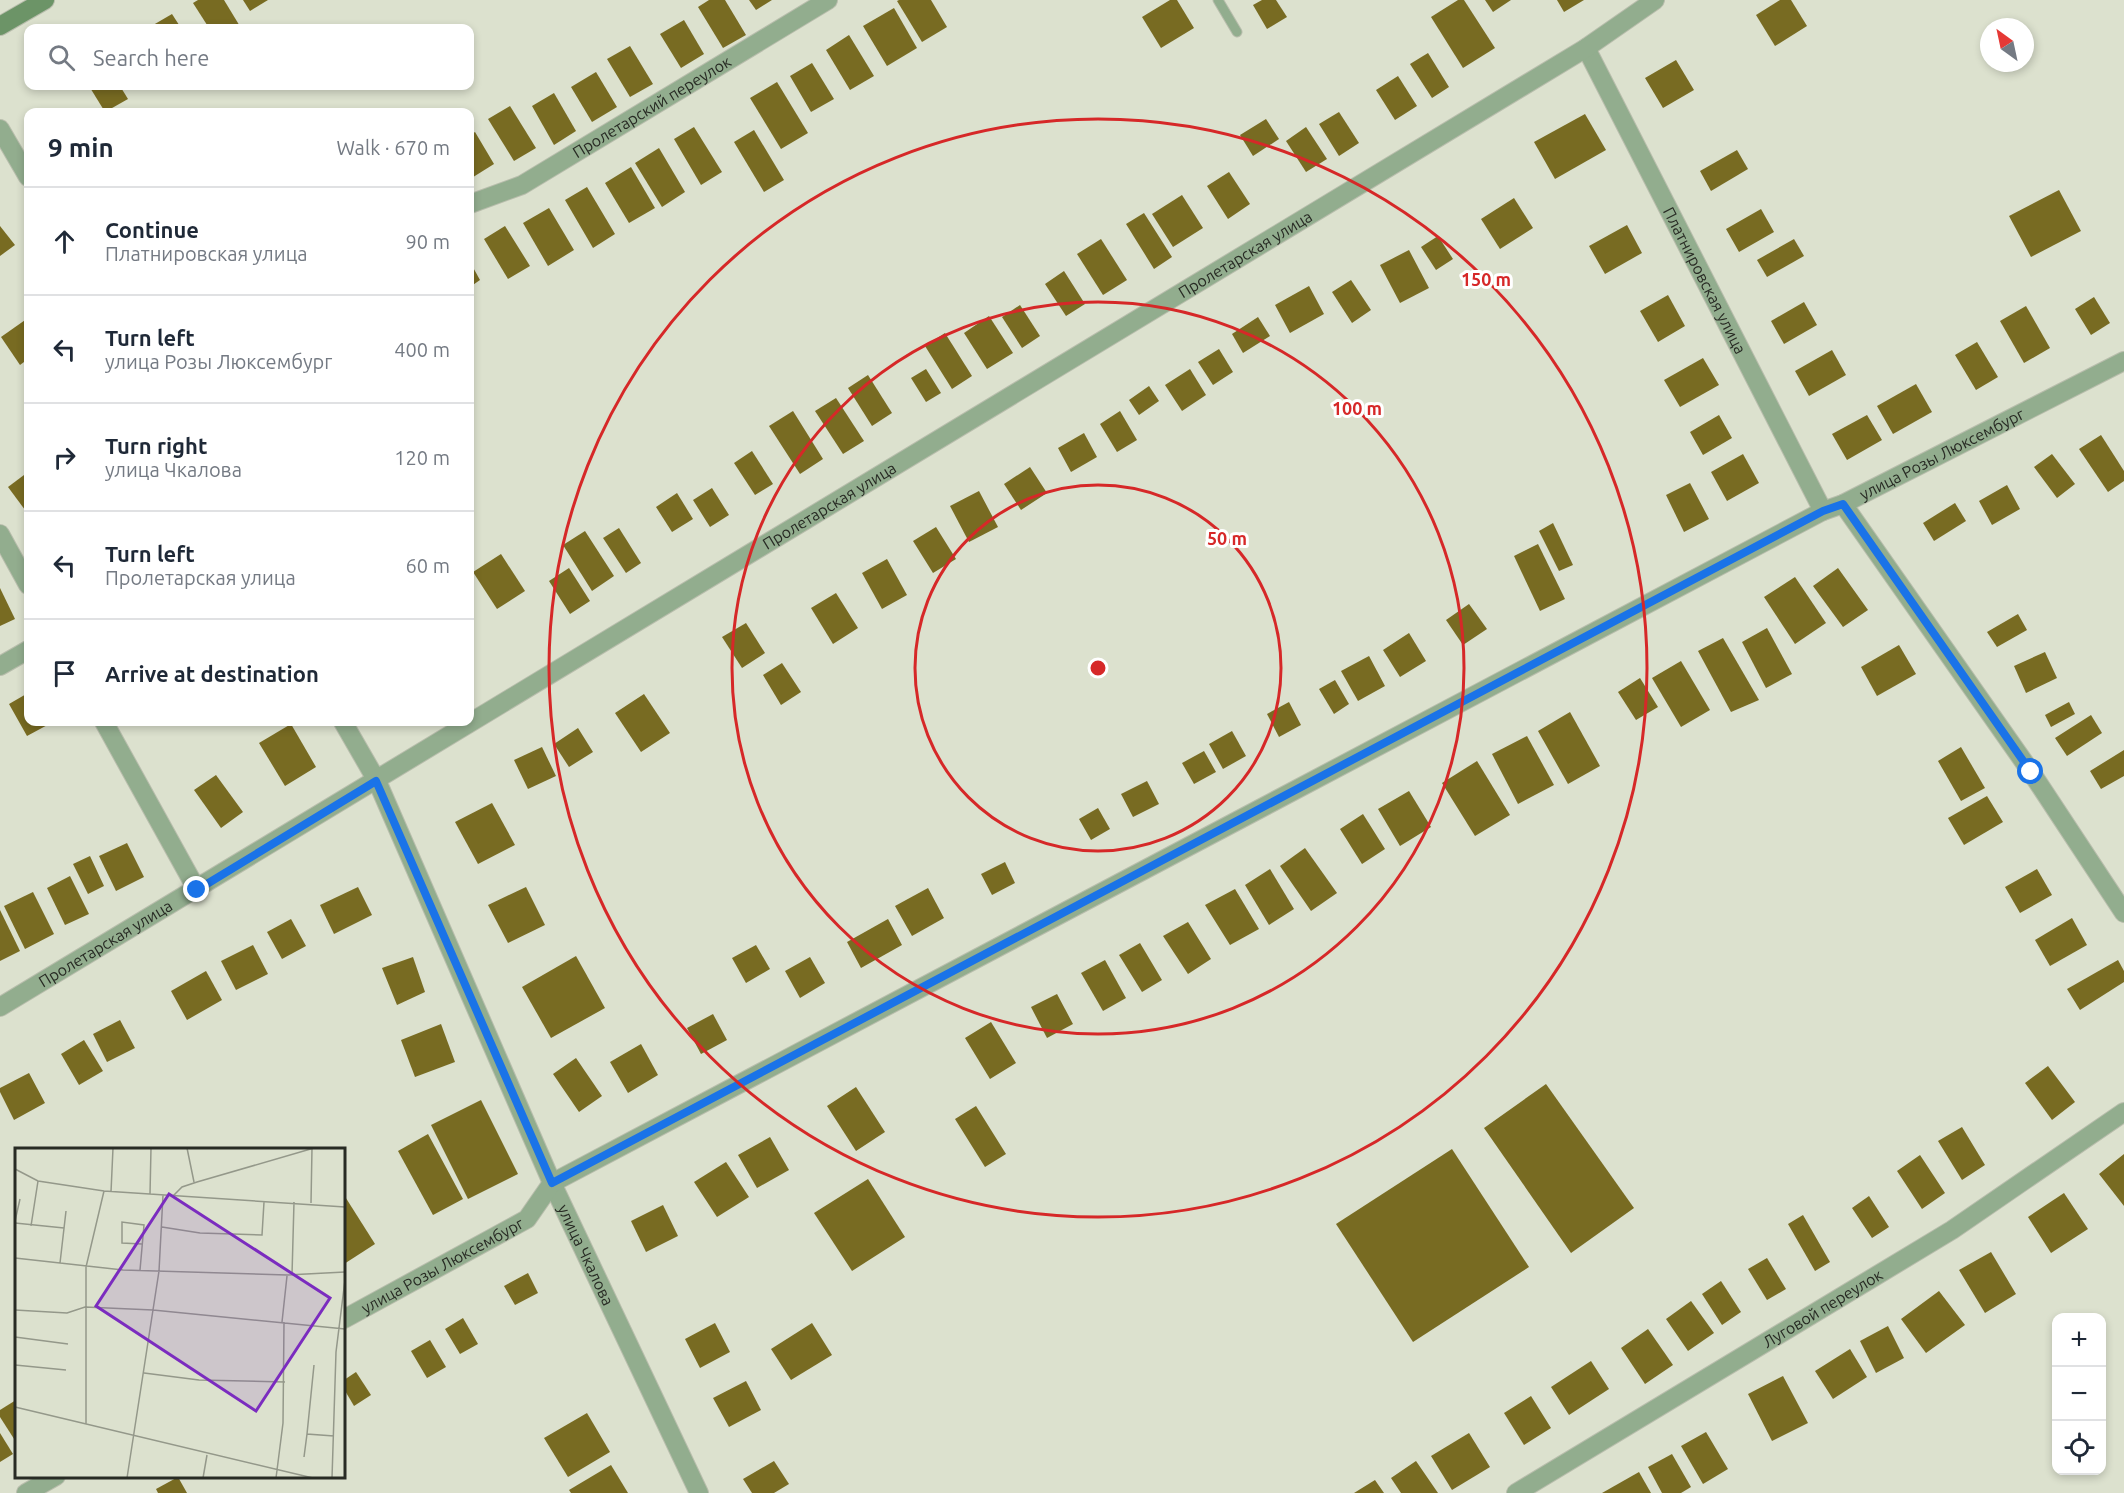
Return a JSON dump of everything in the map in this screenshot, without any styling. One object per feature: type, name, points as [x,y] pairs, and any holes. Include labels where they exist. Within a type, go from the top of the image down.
[{"type":"main road","points":[[0,26],[45,0]]},
{"type":"street","name":"Пролетарский переулок","points":[[474,203],[522,185],[828,0]]},
{"type":"street","name":"Пролетарская улица","points":[[474,722],[1586,48],[1628,8],[1655,0]]},
{"type":"street","name":"Платнировская улица","points":[[1586,48],[1823,511]]},
{"type":"street","points":[[0,129],[24,170]]},
{"type":"street","name":"улица Розы Люксембург","points":[[345,1318],[527,1219],[552,1183],[1823,511],[1843,504],[2124,361]]},
{"type":"street","points":[[1843,504],[2031,772],[2124,913]]},
{"type":"street","points":[[0,534],[24,578]]},
{"type":"street","points":[[0,666],[24,652]]},
{"type":"street","points":[[106,726],[197,890]]},
{"type":"street","name":"улица Чкалова","points":[[345,726],[376,781],[552,1183],[699,1493]]},
{"type":"street","name":"Пролетарская улица","points":[[0,1007],[467,726]]},
{"type":"street","name":"Луговой переулок","points":[[1516,1493],[1952,1230],[2124,1112]]},
{"type":"street","points":[[26,1493],[52,1478]]},
{"type":"lane","points":[[1218,0],[1237,32]]},
{"type":"building","points":[[198,0],[224,0],[239,24],[206,24],[193,3]]},
{"type":"building","points":[[243,0],[268,0],[250,11]]},
{"type":"building","points":[[709,0],[725,0],[746,35],[723,48],[698,7]]},
{"type":"building","points":[[749,0],[772,0],[756,10]]},
{"type":"building","points":[[931,0],[947,27],[922,42],[897,1]]},
{"type":"building","points":[[1170,0],[1177,0],[1194,28],[1161,48],[1142,17]]},
{"type":"building","points":[[1262,0],[1276,0],[1287,17],[1267,29],[1253,5]]},
{"type":"building","points":[[1458,0],[1464,0],[1495,48],[1463,68],[1431,17]]},
{"type":"building","points":[[1485,0],[1511,0],[1493,12]]},
{"type":"building","points":[[1557,0],[1584,0],[1564,12]]},
{"type":"building","points":[[1780,0],[1791,0],[1807,26],[1775,46],[1756,15]]},
{"type":"building","points":[[894,8],[917,48],[887,66],[863,26]]},
{"type":"building","points":[[172,14],[178,24],[155,24]]},
{"type":"building","points":[[684,20],[704,54],[681,68],[660,34]]},
{"type":"building","points":[[849,35],[874,76],[850,90],[826,50]]},
{"type":"building","points":[[630,46],[653,84],[630,97],[607,59]]},
{"type":"building","points":[[1428,53],[1449,87],[1432,98],[1410,64]]},
{"type":"building","points":[[1676,60],[1694,90],[1663,108],[1645,78]]},
{"type":"building","points":[[812,63],[834,99],[811,112],[790,76]]},
{"type":"building","points":[[596,72],[617,107],[592,122],[571,87]]},
{"type":"building","points":[[1398,76],[1417,106],[1395,120],[1376,90]]},
{"type":"building","points":[[777,82],[808,133],[781,149],[750,98]]},
{"type":"building","points":[[91,90],[122,90],[128,99],[112,108],[103,108]]},
{"type":"building","points":[[554,93],[576,131],[554,145],[532,106]]},
{"type":"building","points":[[510,106],[536,148],[514,161],[488,119]]},
{"type":"building","points":[[1339,112],[1359,143],[1339,156],[1319,124]]},
{"type":"building","points":[[1585,114],[1606,150],[1555,179],[1534,142]]},
{"type":"building","points":[[1266,119],[1279,139],[1253,156],[1240,135]]},
{"type":"building","points":[[694,127],[722,172],[701,185],[674,139]]},
{"type":"building","points":[[1306,127],[1327,159],[1306,172],[1286,141]]},
{"type":"building","points":[[754,130],[784,180],[764,192],[734,142]]},
{"type":"building","points":[[474,133],[494,164],[474,176]]},
{"type":"building","points":[[659,148],[685,192],[662,207],[635,163]]},
{"type":"building","points":[[1737,150],[1748,169],[1711,191],[1700,171]]},
{"type":"building","points":[[631,167],[655,208],[629,223],[605,183]]},
{"type":"building","points":[[1229,172],[1250,204],[1228,219],[1207,186]]},
{"type":"building","points":[[587,187],[615,234],[593,248],[565,200]]},
{"type":"building","points":[[2059,190],[2081,231],[2031,257],[2009,216]]},
{"type":"building","points":[[1182,195],[1203,228],[1173,247],[1152,214]]},
{"type":"building","points":[[1514,198],[1533,228],[1500,249],[1481,219]]},
{"type":"building","points":[[549,208],[574,250],[548,266],[523,223]]},
{"type":"building","points":[[1761,209],[1774,232],[1739,252],[1726,229]]},
{"type":"building","points":[[1144,213],[1172,257],[1154,269],[1126,224]]},
{"type":"building","points":[[1627,225],[1642,253],[1605,274],[1589,246]]},
{"type":"building","points":[[0,226],[15,245],[0,256]]},
{"type":"building","points":[[505,226],[530,266],[508,279],[484,239]]},
{"type":"building","points":[[1438,236],[1453,259],[1436,270],[1421,247]]},
{"type":"building","points":[[1101,239],[1127,280],[1103,295],[1077,254]]},
{"type":"building","points":[[1794,239],[1804,256],[1767,277],[1757,260]]},
{"type":"building","points":[[1409,250],[1429,288],[1400,303],[1380,265]]},
{"type":"building","points":[[474,269],[480,280],[474,284]]},
{"type":"building","points":[[1064,271],[1085,304],[1066,316],[1045,284]]},
{"type":"building","points":[[1351,280],[1371,310],[1352,323],[1332,292]]},
{"type":"building","points":[[1309,286],[1324,314],[1290,333],[1275,305]]},
{"type":"building","points":[[1668,295],[1685,326],[1658,342],[1640,311]]},
{"type":"building","points":[[2094,297],[2110,323],[2091,335],[2075,309]]},
{"type":"building","points":[[1804,302],[1817,325],[1784,344],[1771,321]]},
{"type":"building","points":[[1020,305],[1040,336],[1022,348],[1002,317]]},
{"type":"building","points":[[2026,306],[2050,348],[2024,363],[2000,321]]},
{"type":"building","points":[[989,316],[1013,353],[987,369],[964,333]]},
{"type":"building","points":[[1258,317],[1270,336],[1243,353],[1232,334]]},
{"type":"building","points":[[24,321],[24,362],[20,365],[1,337]]},
{"type":"building","points":[[945,333],[972,376],[952,389],[925,346]]},
{"type":"building","points":[[1977,342],[1998,377],[1976,390],[1955,355]]},
{"type":"building","points":[[1219,349],[1233,372],[1213,385],[1198,362]]},
{"type":"building","points":[[1832,350],[1846,375],[1809,396],[1795,371]]},
{"type":"building","points":[[1703,358],[1719,385],[1680,407],[1664,380]]},
{"type":"building","points":[[926,369],[941,393],[926,402],[911,378]]},
{"type":"building","points":[[1190,369],[1206,395],[1182,411],[1165,385]]},
{"type":"building","points":[[868,375],[892,413],[872,426],[848,388]]},
{"type":"building","points":[[1916,384],[1932,412],[1893,434],[1877,406]]},
{"type":"building","points":[[1149,386],[1159,401],[1139,415],[1129,400]]},
{"type":"building","points":[[836,398],[864,441],[843,454],[815,411]]},
{"type":"building","points":[[793,411],[823,459],[800,474],[769,426]]},
{"type":"building","points":[[1120,411],[1137,440],[1117,452],[1100,424]]},
{"type":"building","points":[[1719,415],[1732,438],[1703,455],[1690,432]]},
{"type":"building","points":[[1867,415],[1882,440],[1847,460],[1832,434]]},
{"type":"building","points":[[1084,433],[1097,457],[1071,472],[1058,448]]},
{"type":"building","points":[[2101,435],[2124,471],[2124,481],[2108,492],[2079,449]]},
{"type":"building","points":[[752,451],[773,484],[755,495],[734,463]]},
{"type":"building","points":[[1743,454],[1759,483],[1727,501],[1711,472]]},
{"type":"building","points":[[2052,454],[2075,484],[2057,498],[2034,467]]},
{"type":"building","points":[[1030,467],[1047,493],[1021,510],[1004,484]]},
{"type":"building","points":[[24,475],[24,509],[8,487]]},
{"type":"building","points":[[1690,483],[1709,519],[1684,532],[1666,495]]},
{"type":"building","points":[[2007,485],[2020,509],[1992,525],[1979,501]]},
{"type":"building","points":[[712,488],[729,515],[710,527],[693,500]]},
{"type":"building","points":[[979,491],[998,527],[969,542],[950,506]]},
{"type":"building","points":[[677,493],[693,519],[672,532],[656,507]]},
{"type":"building","points":[[1955,503],[1966,521],[1934,541],[1923,523]]},
{"type":"building","points":[[1553,523],[1573,565],[1559,571],[1539,531]]},
{"type":"building","points":[[936,527],[956,559],[933,573],[913,541]]},
{"type":"building","points":[[619,528],[641,563],[626,573],[603,538]]},
{"type":"building","points":[[585,531],[614,576],[592,591],[563,545]]},
{"type":"building","points":[[1538,544],[1565,599],[1540,611],[1514,556]]},
{"type":"building","points":[[501,554],[525,591],[497,609],[474,571]]},
{"type":"building","points":[[887,559],[907,595],[882,609],[862,573]]},
{"type":"building","points":[[569,568],[590,601],[570,614],[549,581]]},
{"type":"building","points":[[1838,568],[1868,610],[1843,627],[1813,586]]},
{"type":"building","points":[[1795,577],[1826,623],[1795,644],[1764,597]]},
{"type":"building","points":[[0,588],[15,619],[0,626]]},
{"type":"building","points":[[836,593],[858,628],[833,644],[811,608]]},
{"type":"building","points":[[1469,604],[1487,629],[1463,645],[1446,620]]},
{"type":"building","points":[[2018,614],[2027,630],[1997,647],[1987,632]]},
{"type":"building","points":[[746,623],[765,653],[742,668],[722,637]]},
{"type":"building","points":[[1767,628],[1792,674],[1766,688],[1742,642]]},
{"type":"building","points":[[1409,633],[1426,661],[1400,677],[1383,650]]},
{"type":"building","points":[[1723,638],[1759,700],[1731,712],[1698,651]]},
{"type":"building","points":[[1899,645],[1916,674],[1877,696],[1861,667]]},
{"type":"building","points":[[2045,652],[2057,678],[2026,693],[2014,666]]},
{"type":"building","points":[[1369,656],[1385,686],[1358,701],[1341,671]]},
{"type":"building","points":[[1681,661],[1710,710],[1681,727],[1652,678]]},
{"type":"building","points":[[782,663],[801,692],[781,705],[763,675]]},
{"type":"building","points":[[1640,678],[1658,707],[1636,720],[1618,692]]},
{"type":"building","points":[[1335,680],[1349,704],[1334,714],[1319,689]]},
{"type":"building","points":[[644,694],[670,733],[641,752],[615,713]]},
{"type":"building","points":[[24,695],[24,726],[46,726],[27,736],[9,704]]},
{"type":"building","points":[[1289,702],[1301,725],[1279,737],[1267,714]]},
{"type":"building","points":[[2069,702],[2075,714],[2051,727],[2045,715]]},
{"type":"building","points":[[1570,712],[1600,766],[1568,784],[1538,731]]},
{"type":"building","points":[[2091,715],[2102,733],[2067,756],[2055,738]]},
{"type":"building","points":[[288,726],[292,726],[316,767],[285,786],[259,743]]},
{"type":"building","points":[[578,728],[593,752],[569,767],[554,744]]},
{"type":"building","points":[[1232,731],[1246,756],[1223,769],[1209,744]]},
{"type":"building","points":[[1527,736],[1554,785],[1518,804],[1492,754]]},
{"type":"building","points":[[542,747],[556,776],[528,789],[514,760]]},
{"type":"building","points":[[1961,747],[1985,788],[1961,801],[1938,761]]},
{"type":"building","points":[[2124,750],[2124,776],[2101,789],[2090,771]]},
{"type":"building","points":[[1204,751],[1216,772],[1194,784],[1182,763]]},
{"type":"building","points":[[1477,761],[1510,815],[1475,836],[1442,783]]},
{"type":"building","points":[[216,775],[243,812],[221,828],[194,790]]},
{"type":"building","points":[[1147,781],[1159,804],[1133,817],[1121,794]]},
{"type":"building","points":[[1409,791],[1431,827],[1400,846],[1378,809]]},
{"type":"building","points":[[1987,796],[2003,822],[1964,845],[1948,818]]},
{"type":"building","points":[[492,803],[515,845],[478,864],[455,822]]},
{"type":"building","points":[[1098,808],[1110,829],[1091,840],[1079,819]]},
{"type":"building","points":[[1363,814],[1385,849],[1362,864],[1340,829]]},
{"type":"building","points":[[127,843],[144,877],[116,891],[99,856]]},
{"type":"building","points":[[1305,848],[1337,893],[1311,911],[1280,866]]},
{"type":"building","points":[[90,856],[104,886],[88,894],[73,864]]},
{"type":"building","points":[[1005,862],[1015,883],[992,895],[981,874]]},
{"type":"building","points":[[1270,869],[1294,909],[1269,925],[1245,885]]},
{"type":"building","points":[[2037,869],[2052,895],[2020,913],[2005,887]]},
{"type":"building","points":[[70,876],[89,914],[65,925],[47,888]]},
{"type":"building","points":[[358,887],[372,915],[334,934],[320,905]]},
{"type":"building","points":[[526,887],[545,925],[508,943],[488,905]]},
{"type":"building","points":[[928,888],[944,918],[912,936],[895,906]]},
{"type":"building","points":[[1235,889],[1259,929],[1230,945],[1205,905]]},
{"type":"building","points":[[33,892],[54,934],[25,949],[4,906]]},
{"type":"building","points":[[0,910],[20,951],[0,961]]},
{"type":"building","points":[[2072,918],[2087,945],[2050,966],[2035,940]]},
{"type":"building","points":[[291,919],[306,946],[282,959],[267,932]]},
{"type":"building","points":[[888,919],[902,945],[861,968],[847,942]]},
{"type":"building","points":[[1188,922],[1211,959],[1188,974],[1163,936]]},
{"type":"building","points":[[1140,943],[1162,980],[1142,992],[1119,955]]},
{"type":"building","points":[[253,945],[268,974],[236,990],[221,961]]},
{"type":"building","points":[[756,945],[770,969],[746,983],[732,958]]},
{"type":"building","points":[[576,956],[605,1008],[551,1038],[522,987]]},
{"type":"building","points":[[413,957],[425,992],[397,1005],[382,968]]},
{"type":"building","points":[[810,957],[825,983],[800,998],[785,971]]},
{"type":"building","points":[[1105,960],[1126,998],[1103,1011],[1081,973]]},
{"type":"building","points":[[2118,960],[2124,971],[2124,982],[2080,1010],[2067,989]]},
{"type":"building","points":[[206,971],[222,1000],[187,1020],[171,991]]},
{"type":"building","points":[[1057,994],[1073,1024],[1047,1038],[1031,1007]]},
{"type":"building","points":[[713,1014],[727,1040],[701,1054],[687,1028]]},
{"type":"building","points":[[120,1020],[135,1048],[107,1062],[93,1034]]},
{"type":"building","points":[[991,1022],[1016,1063],[990,1079],[965,1038]]},
{"type":"building","points":[[441,1024],[455,1062],[415,1077],[401,1040]]},
{"type":"building","points":[[84,1040],[103,1071],[79,1085],[61,1054]]},
{"type":"building","points":[[641,1044],[658,1075],[628,1093],[610,1062]]},
{"type":"building","points":[[576,1058],[602,1096],[579,1112],[553,1074]]},
{"type":"building","points":[[2048,1066],[2075,1102],[2052,1120],[2025,1083]]},
{"type":"building","points":[[29,1073],[45,1103],[14,1120],[0,1088]]},
{"type":"building","points":[[1546,1084],[1634,1208],[1571,1253],[1484,1128]]},
{"type":"building","points":[[856,1087],[885,1132],[856,1151],[827,1106]]},
{"type":"building","points":[[481,1100],[518,1174],[468,1199],[431,1125]]},
{"type":"building","points":[[976,1106],[1006,1154],[985,1167],[955,1119]]},
{"type":"building","points":[[1962,1127],[1985,1165],[1962,1180],[1938,1141]]},
{"type":"building","points":[[428,1134],[463,1199],[433,1215],[398,1151]]},
{"type":"building","points":[[770,1137],[789,1170],[757,1188],[738,1155]]},
{"type":"building","points":[[1452,1149],[1529,1267],[1413,1342],[1336,1224]]},
{"type":"building","points":[[2124,1154],[2124,1206],[2099,1174]]},
{"type":"building","points":[[1920,1155],[1945,1193],[1922,1209],[1897,1171]]},
{"type":"building","points":[[726,1162],[749,1197],[717,1217],[694,1182]]},
{"type":"building","points":[[868,1179],[905,1237],[852,1271],[814,1213]]},
{"type":"building","points":[[2064,1193],[2088,1229],[2051,1253],[2028,1217]]},
{"type":"building","points":[[1869,1196],[1889,1227],[1872,1238],[1852,1208]]},
{"type":"building","points":[[345,1197],[375,1244],[345,1263]]},
{"type":"building","points":[[663,1205],[678,1236],[646,1252],[631,1221]]},
{"type":"building","points":[[1803,1215],[1830,1262],[1815,1271],[1788,1224]]},
{"type":"building","points":[[1991,1252],[2016,1294],[1985,1313],[1959,1270]]},
{"type":"building","points":[[1767,1258],[1786,1289],[1767,1300],[1748,1269]]},
{"type":"building","points":[[528,1273],[538,1293],[515,1305],[504,1286]]},
{"type":"building","points":[[1721,1281],[1741,1312],[1722,1325],[1702,1294]]},
{"type":"building","points":[[1939,1291],[1965,1325],[1926,1353],[1901,1319]]},
{"type":"building","points":[[1691,1301],[1714,1333],[1688,1351],[1666,1319]]},
{"type":"building","points":[[463,1318],[478,1344],[460,1354],[445,1329]]},
{"type":"building","points":[[715,1323],[730,1352],[700,1368],[685,1339]]},
{"type":"building","points":[[812,1323],[832,1355],[791,1380],[771,1349]]},
{"type":"building","points":[[1888,1326],[1904,1358],[1876,1373],[1860,1341]]},
{"type":"building","points":[[1648,1329],[1673,1365],[1645,1384],[1621,1348]]},
{"type":"building","points":[[430,1340],[446,1367],[427,1378],[411,1351]]},
{"type":"building","points":[[1850,1349],[1867,1377],[1833,1399],[1815,1371]]},
{"type":"building","points":[[1591,1361],[1609,1389],[1569,1415],[1551,1387]]},
{"type":"building","points":[[356,1372],[371,1395],[354,1406],[345,1391],[345,1379]]},
{"type":"building","points":[[1783,1376],[1808,1423],[1772,1441],[1748,1394]]},
{"type":"building","points":[[746,1381],[761,1410],[729,1427],[713,1398]]},
{"type":"building","points":[[1531,1396],[1551,1428],[1524,1445],[1504,1413]]},
{"type":"building","points":[[15,1401],[15,1440],[0,1417],[0,1410]]},
{"type":"building","points":[[587,1413],[610,1452],[568,1477],[544,1438]]},
{"type":"building","points":[[1706,1432],[1728,1469],[1703,1484],[1681,1446]]},
{"type":"building","points":[[0,1433],[13,1454],[0,1462]]},
{"type":"building","points":[[1469,1433],[1490,1467],[1452,1490],[1431,1456]]},
{"type":"building","points":[[1672,1454],[1691,1487],[1681,1493],[1662,1493],[1648,1467]]},
{"type":"building","points":[[774,1461],[789,1484],[774,1493],[752,1493],[743,1479]]},
{"type":"building","points":[[1416,1461],[1438,1493],[1401,1493],[1391,1478]]},
{"type":"building","points":[[611,1465],[628,1493],[571,1493],[569,1490]]},
{"type":"building","points":[[1639,1472],[1651,1493],[1602,1493]]},
{"type":"building","points":[[179,1478],[187,1493],[158,1493],[156,1489]]},
{"type":"building","points":[[1375,1480],[1384,1493],[1354,1493]]},
{"type":"route","points":[[197,890],[376,781],[552,1183],[1823,511],[1843,504],[2031,772]]}]
